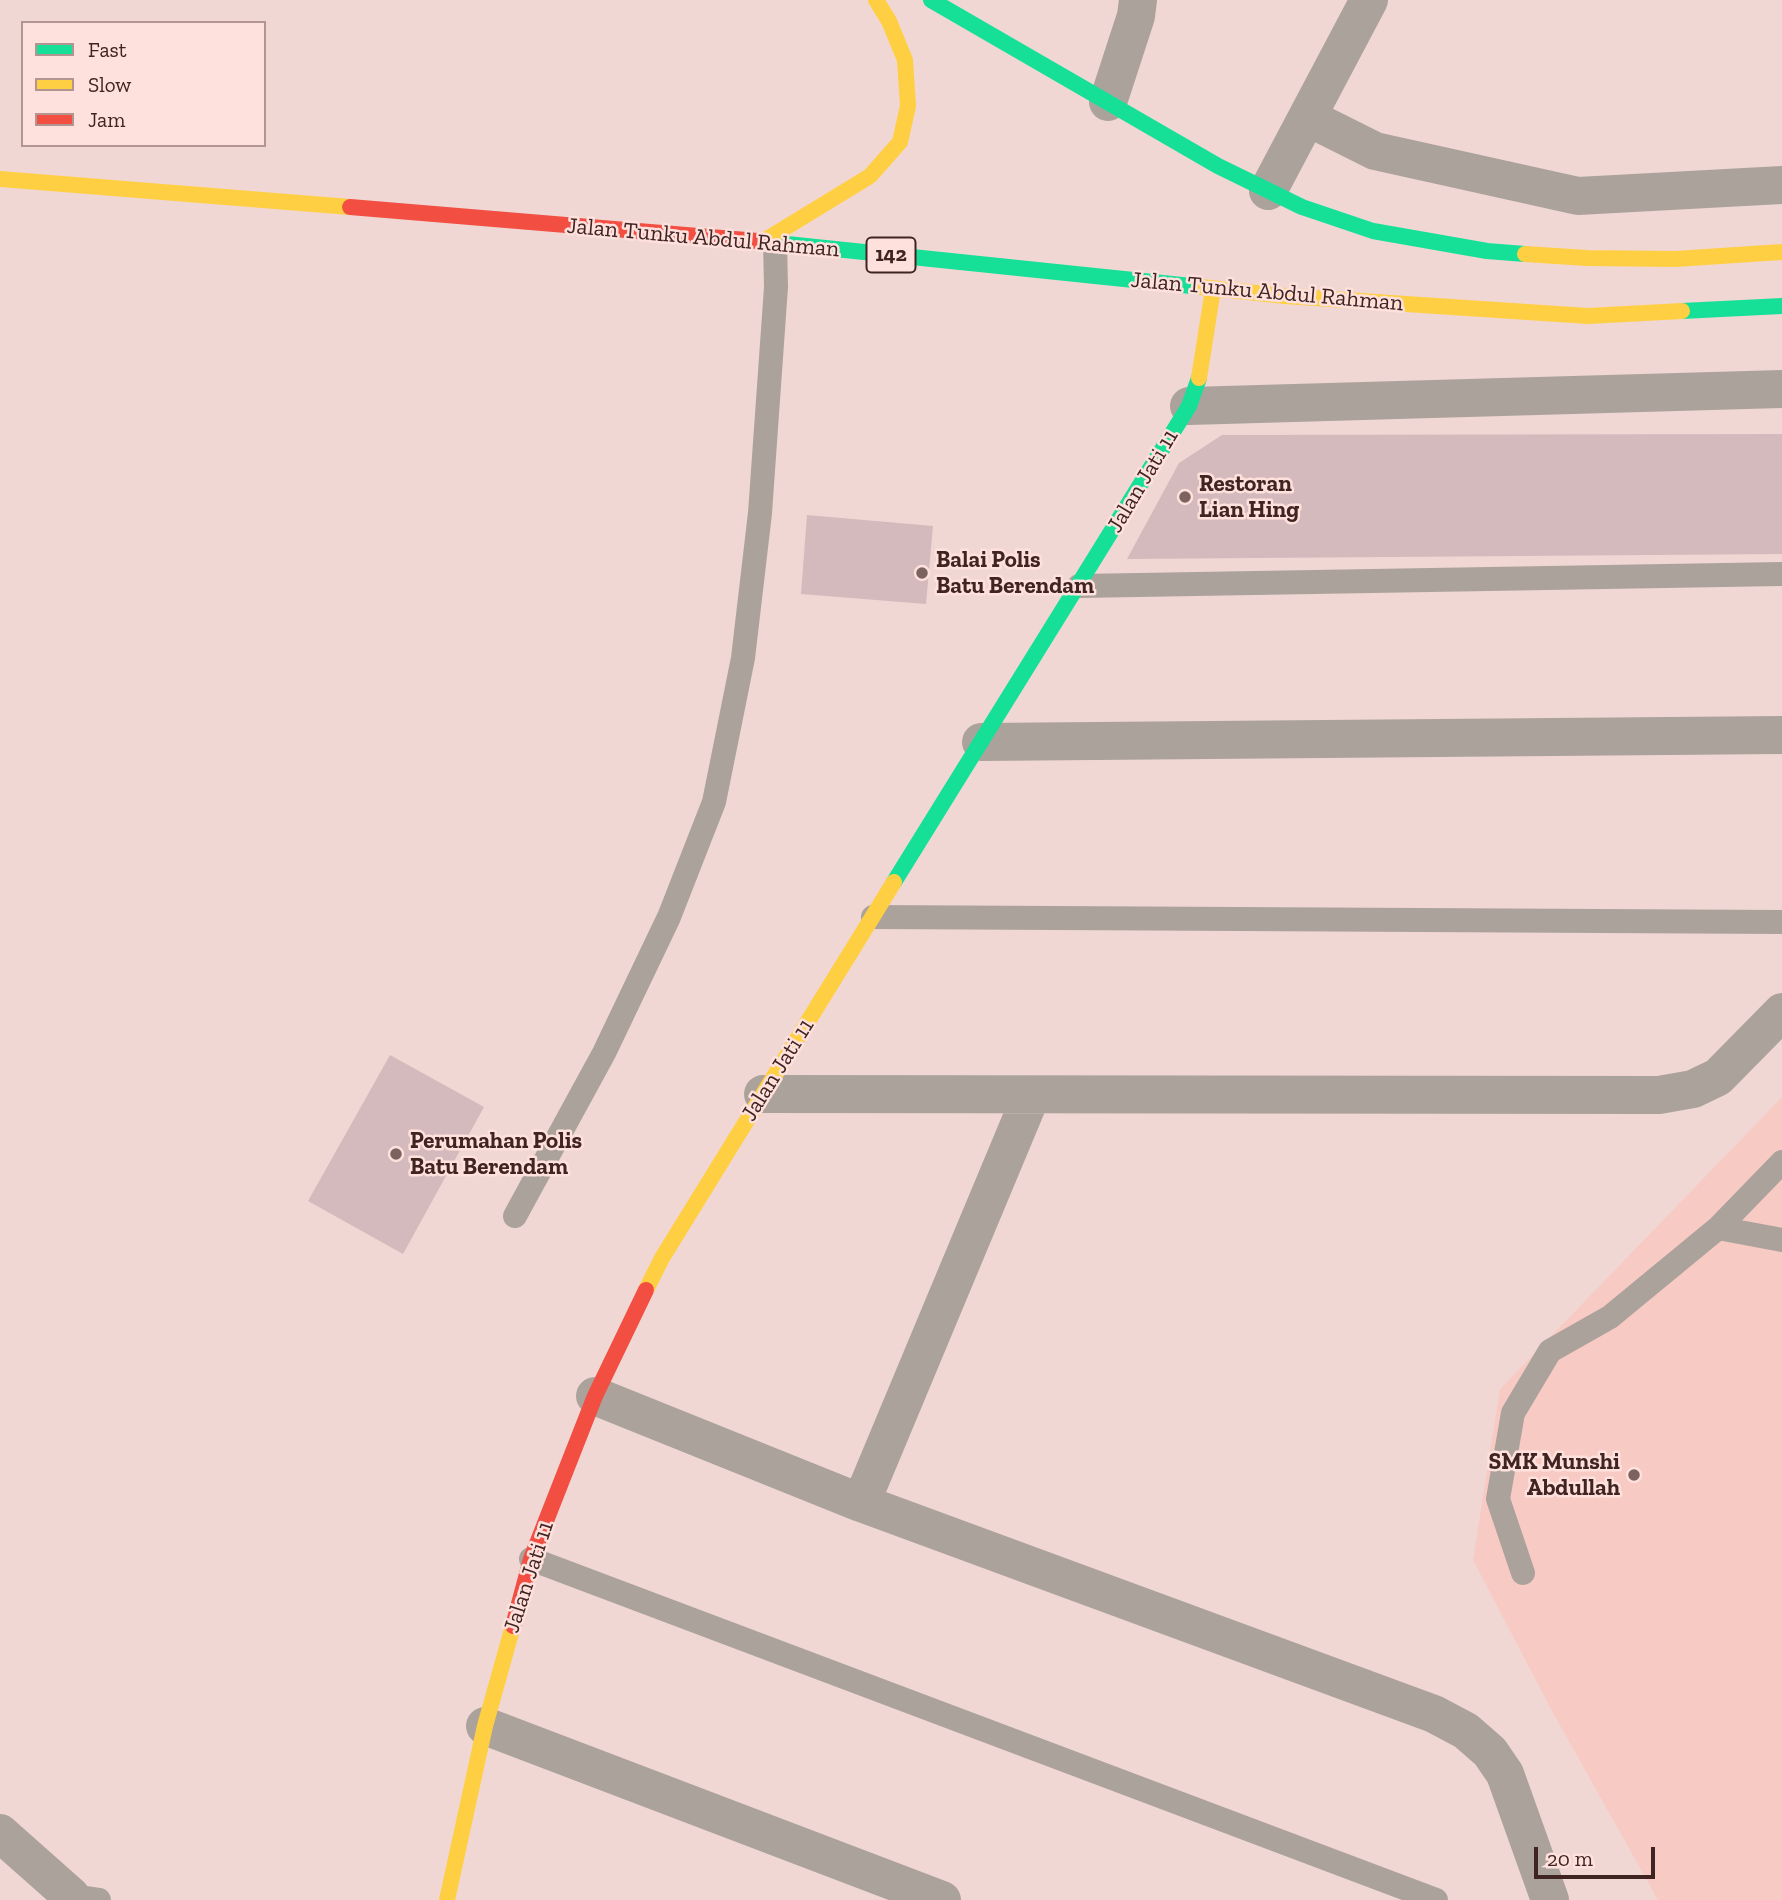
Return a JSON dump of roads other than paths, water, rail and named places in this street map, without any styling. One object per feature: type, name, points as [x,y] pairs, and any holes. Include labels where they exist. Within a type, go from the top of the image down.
[{"type":"main road","points":[[768,242],[870,176],[900,142],[908,106],[905,60],[889,21],[876,0]]},
{"type":"main road","points":[[931,0],[1218,166],[1302,207],[1373,232],[1487,251],[1587,258],[1675,259],[1774,252]]},
{"type":"main road","name":"Jalan Tunku Abdul Rahman","points":[[0,179],[768,242],[1285,296],[1588,316],[1782,306]]},
{"type":"main road","name":"Jalan Jati 11","points":[[447,1900],[485,1726],[531,1559],[595,1396],[662,1258],[1189,406],[1202,370],[1213,289]]},
{"type":"street","points":[[1108,102],[1136,16],[1138,0]]},
{"type":"street","points":[[1268,191],[1369,0]]},
{"type":"street","points":[[1307,117],[1375,151],[1578,196],[1782,185]]},
{"type":"street","points":[[1189,406],[1782,389]]},
{"type":"street","points":[[981,742],[1782,736]]},
{"type":"street","points":[[763,1094],[1659,1095],[1693,1089],[1718,1077],[1782,1012]]},
{"type":"street","points":[[861,1503],[1031,1096]]},
{"type":"street","points":[[595,1396],[861,1503],[1434,1714],[1466,1731],[1490,1752],[1505,1774],[1550,1900]]},
{"type":"street","points":[[485,1726],[942,1900]]},
{"type":"street","points":[[0,1833],[79,1899]]},
{"type":"lane","points":[[515,1216],[604,1053],[663,930],[714,802],[743,658],[757,540],[776,287],[768,242]]},
{"type":"lane","points":[[1079,586],[1782,574]]},
{"type":"lane","points":[[873,917],[1782,922]]},
{"type":"lane","points":[[1523,1573],[1499,1499],[1513,1413],[1550,1351],[1610,1317],[1718,1228],[1782,1162]]},
{"type":"lane","points":[[1718,1228],[1782,1240]]},
{"type":"lane","points":[[531,1559],[1436,1900]]},
{"type":"place","name":"Restoran Lian Hing","points":[[1185,497]]},
{"type":"place","name":"Balai Polis Batu Berendam","points":[[922,573]]},
{"type":"place","name":"Perumahan Polis Batu Berendam","points":[[396,1154]]},
{"type":"place","name":"SMK Munshi Abdullah","points":[[1634,1475]]}]
